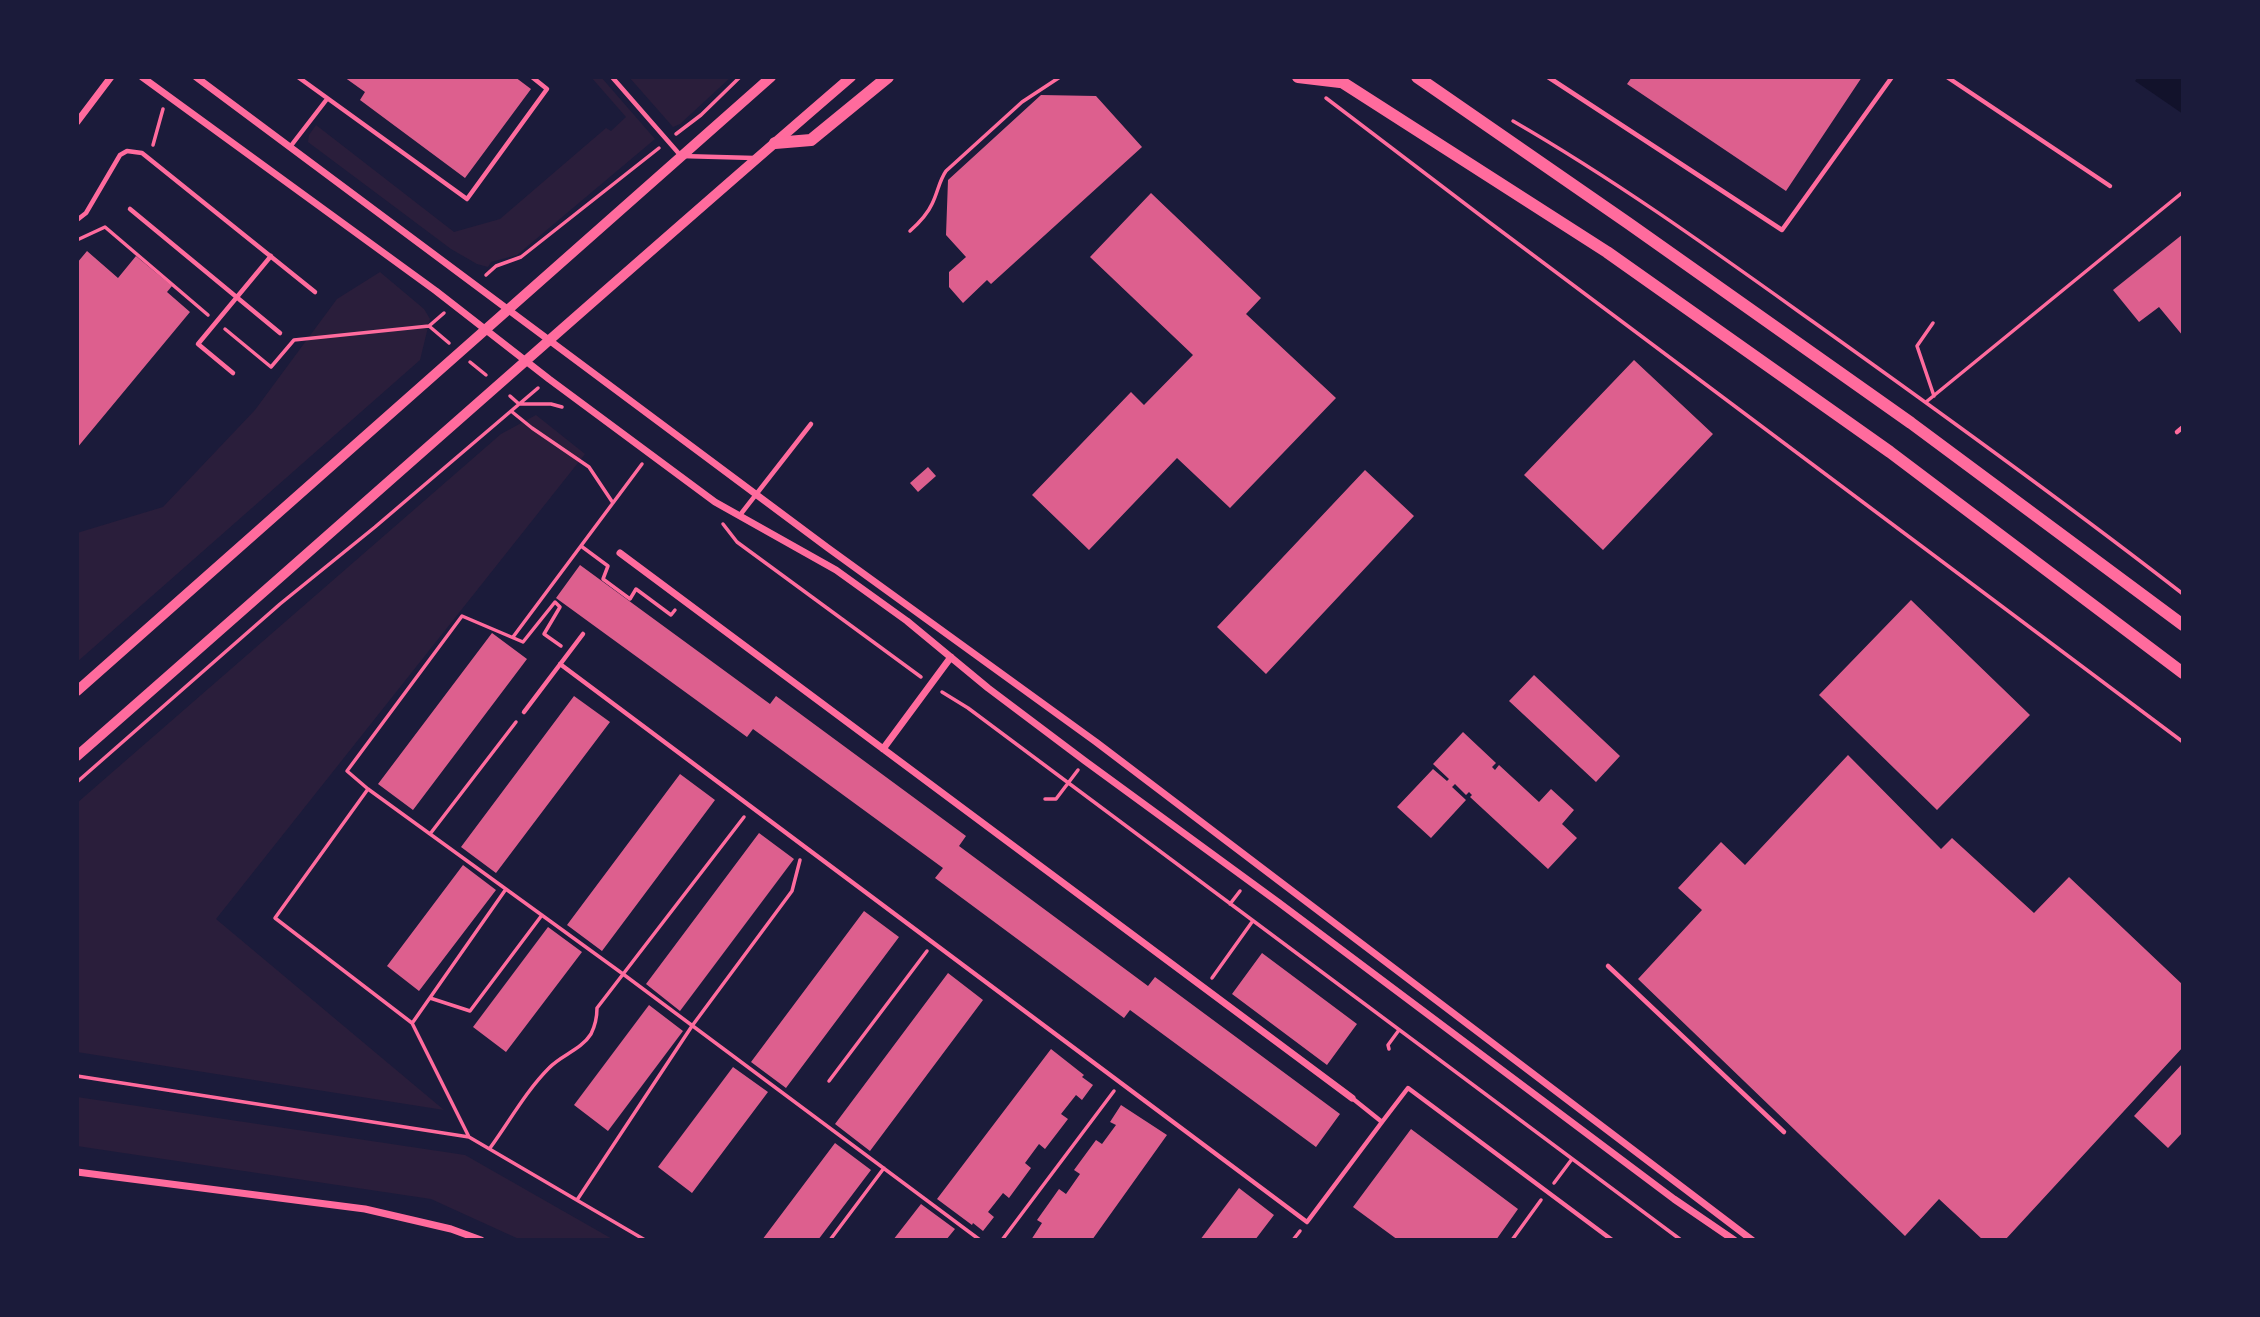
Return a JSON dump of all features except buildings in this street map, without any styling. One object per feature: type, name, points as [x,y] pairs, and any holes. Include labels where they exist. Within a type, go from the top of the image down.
[{"type":"main road","points":[[775,143],[811,140],[888,77]]},
{"type":"main road","points":[[1299,77],[1337,79],[1607,252],[1890,452],[2183,673]]},
{"type":"main road","points":[[1417,77],[1900,415],[2183,625]]},
{"type":"main road","points":[[1428,77],[1483,124]]},
{"type":"street","points":[[77,122],[111,77]]},
{"type":"street","points":[[142,77],[436,291],[526,362],[715,502],[836,570],[906,621],[1085,761],[1674,1199],[1730,1239],[1736,1228]]},
{"type":"street","points":[[196,77],[891,594],[1096,742],[1752,1240]]},
{"type":"street","points":[[77,691],[771,77]]},
{"type":"street","points":[[77,756],[851,77]]},
{"type":"street","points":[[620,553],[1352,1098]]},
{"type":"street","points":[[883,749],[951,657]]},
{"type":"street","points":[[77,1172],[365,1209],[451,1229],[481,1240]]},
{"type":"lane","points":[[298,77],[467,199],[547,89],[532,77]]},
{"type":"lane","points":[[612,77],[681,156],[756,158]]},
{"type":"lane","points":[[1548,77],[1782,230],[1892,77]]},
{"type":"lane","points":[[1947,77],[2110,186]]},
{"type":"lane","points":[[289,146],[327,99]]},
{"type":"lane","points":[[77,220],[86,213],[120,155],[134,150],[150,157],[315,292]]},
{"type":"lane","points":[[130,209],[280,333]]},
{"type":"lane","points":[[233,373],[198,344],[271,256]]},
{"type":"lane","points":[[739,516],[811,424]]},
{"type":"lane","points":[[2177,432],[2183,427]]},
{"type":"lane","points":[[524,712],[583,634]]},
{"type":"lane","points":[[560,664],[1307,1222],[1408,1088],[1612,1240]]},
{"type":"lane","points":[[1608,966],[1784,1132]]},
{"type":"lane","points":[[1352,1098],[1382,1122]]},
{"type":"path","points":[[496,267],[521,257],[701,115],[740,77]]},
{"type":"path","points":[[909,231],[926,216],[940,179],[946,171],[1022,102],[1060,77]]},
{"type":"path","points":[[1299,77],[1532,255],[2183,742]]},
{"type":"path","points":[[150,157],[167,96]]},
{"type":"path","points":[[1507,118],[1598,172],[1706,246],[1926,402],[2183,594]]},
{"type":"path","points":[[1926,402],[2183,192]]},
{"type":"path","points":[[1933,323],[1917,346],[1934,396]]},
{"type":"path","points":[[429,326],[519,404],[551,404],[563,408]]},
{"type":"path","points":[[77,782],[280,604],[519,404]]},
{"type":"path","points":[[511,411],[589,467],[612,503]]},
{"type":"path","points":[[512,637],[649,454]]},
{"type":"path","points":[[717,517],[737,542],[931,684],[968,708],[1681,1240]]},
{"type":"path","points":[[580,546],[608,566],[602,578],[604,580],[630,599],[636,589],[671,615]]},
{"type":"path","points":[[569,653],[544,634],[560,607],[555,601],[523,642],[462,616],[347,771],[980,1240]]},
{"type":"path","points":[[430,834],[524,712]]},
{"type":"path","points":[[1045,799],[1056,799],[1085,761]]},
{"type":"path","points":[[368,789],[275,918],[412,1023],[468,1137]]},
{"type":"path","points":[[490,1148],[546,1071],[590,1035],[597,1017],[597,1008],[750,808]]},
{"type":"path","points":[[577,1200],[692,1026],[792,891],[801,855],[806,849]]},
{"type":"path","points":[[412,1023],[506,889]]},
{"type":"path","points":[[430,998],[470,1011],[541,915]]},
{"type":"path","points":[[1204,989],[1252,921]]},
{"type":"path","points":[[829,1081],[933,942]]},
{"type":"path","points":[[1389,1049],[1388,1045],[1399,1030]]},
{"type":"path","points":[[77,1076],[468,1137],[645,1240]]},
{"type":"path","points":[[1002,1240],[1121,1083]]},
{"type":"path","points":[[830,1240],[884,1168]]},
{"type":"shaded area","points":[[591,77],[601,77],[655,139],[517,255],[491,262],[488,267],[477,264],[451,249],[308,142],[316,125],[454,232],[500,219],[606,128],[611,131],[626,117]]},
{"type":"shaded area","points":[[629,77],[731,77],[680,124],[673,127]]},
{"type":"shaded area","points":[[2138,77],[2183,77],[2183,114],[2135,81]]},
{"type":"shaded area","points":[[380,272],[424,309],[430,319],[420,360],[77,662],[77,533],[163,507],[255,410],[337,299]]},
{"type":"shaded area","points":[[536,415],[585,454],[216,919],[444,1110],[77,1052],[77,803],[501,434]]},
{"type":"shaded area","points":[[77,1097],[465,1155],[614,1240],[521,1240],[431,1199],[77,1146]]}]
